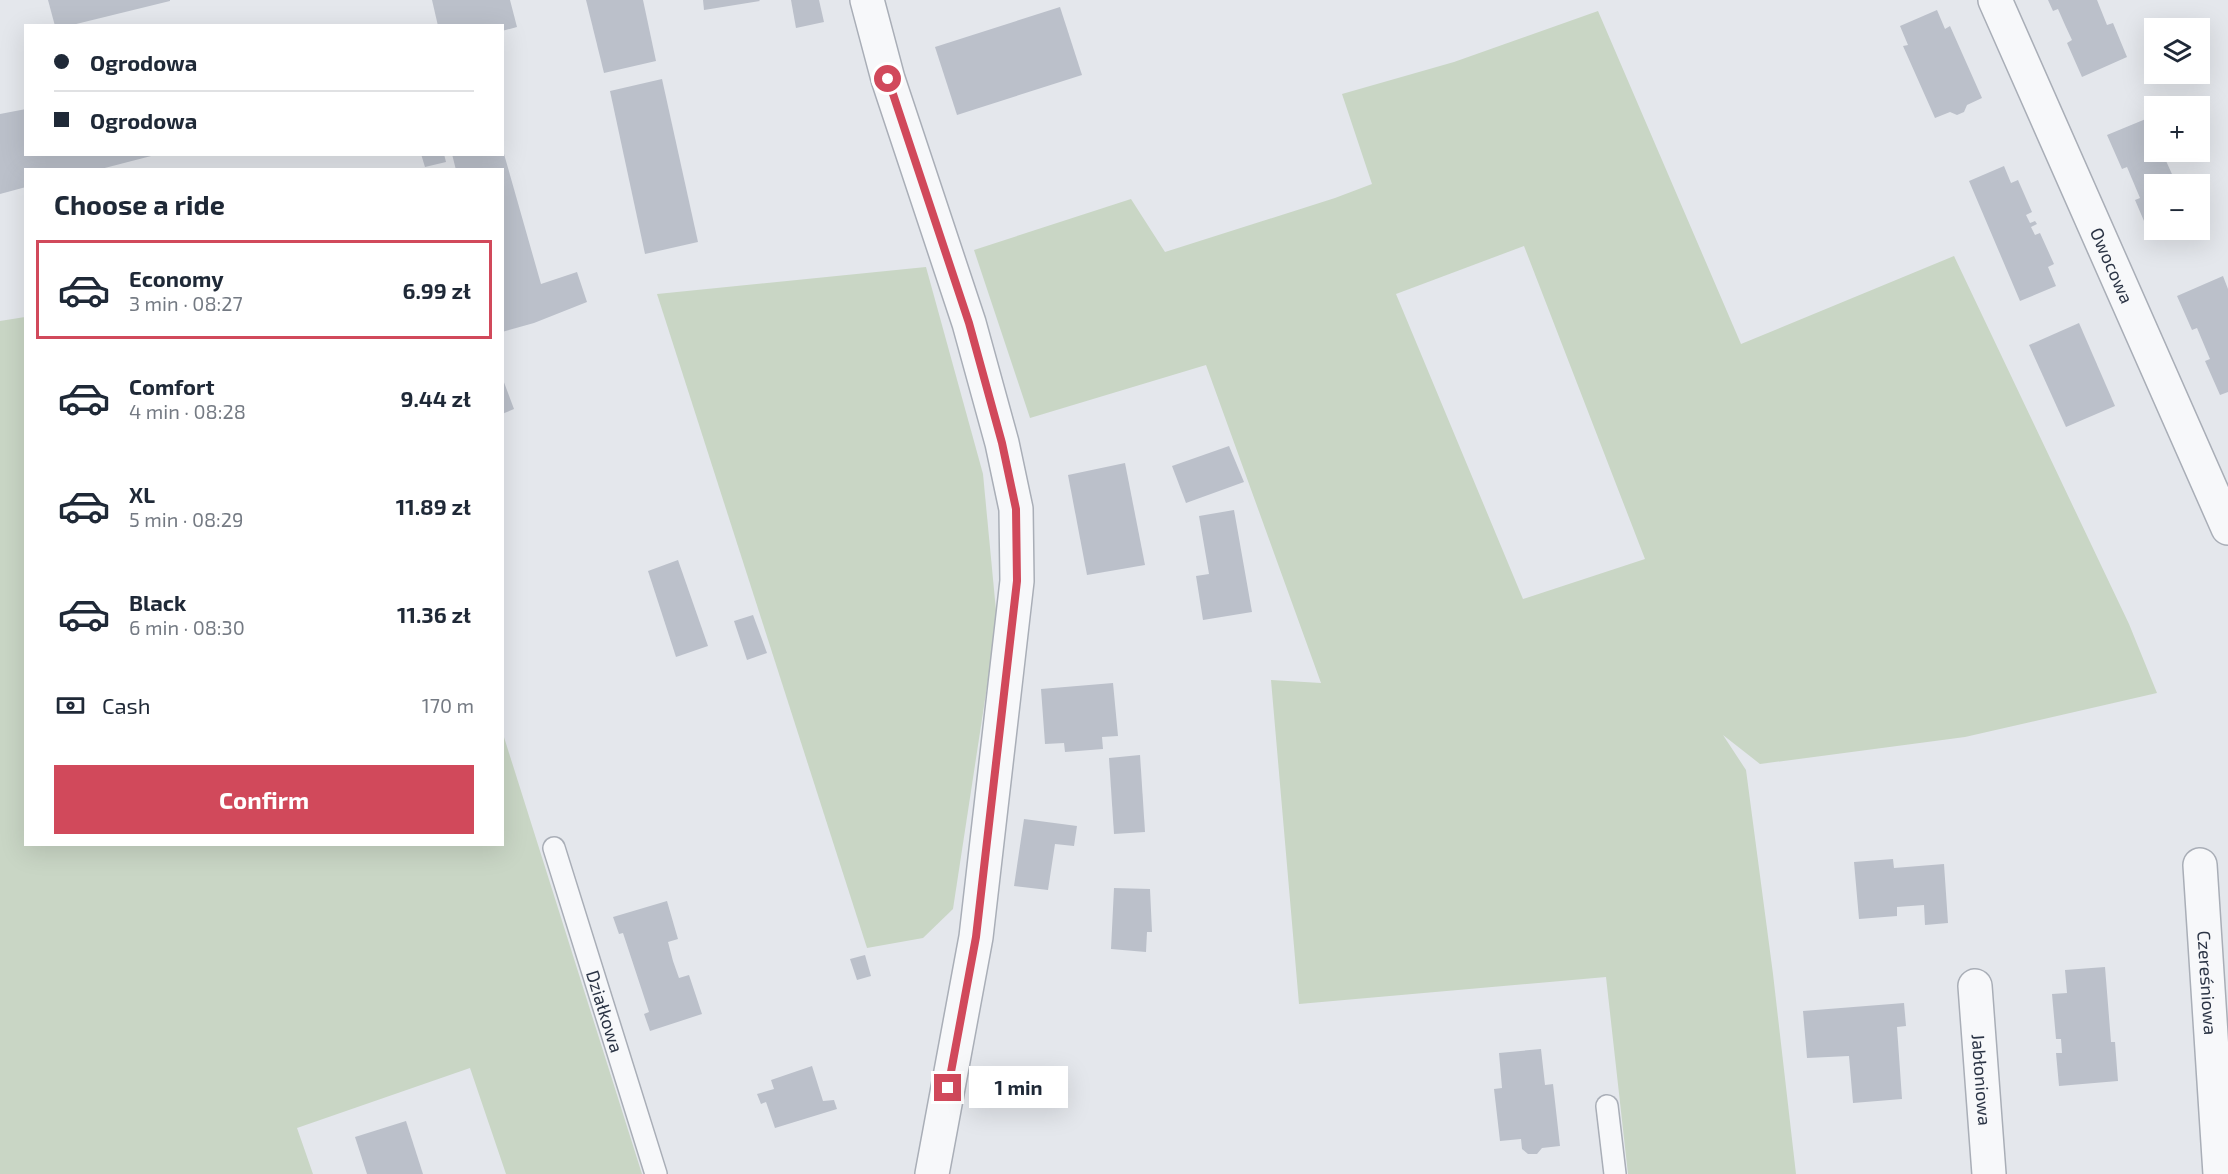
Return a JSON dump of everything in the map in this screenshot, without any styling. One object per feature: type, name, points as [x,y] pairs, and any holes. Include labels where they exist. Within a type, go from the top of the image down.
[{"type":"street","points":[[867,0],[888,79],[969,323],[1002,443],[1016,509],[1017,581],[976,937],[932,1174]]},
{"type":"street","name":"Owocowa","points":[[1995,0],[2228,528]]},
{"type":"street","name":"Czereśniowa","points":[[2200,865],[2220,1174]]},
{"type":"street","name":"Jabłoniowa","points":[[1975,986],[1989,1174]]},
{"type":"lane","name":"Działkowa","points":[[554,848],[656,1174]]},
{"type":"lane","points":[[1607,1106],[1615,1174]]},
{"type":"green space","points":[[1598,11],[1741,344],[1954,256],[2129,624],[2157,693],[1965,737],[1760,764],[1723,735],[1746,770],[1796,1174],[1628,1174],[1606,977],[1299,1004],[1271,680],[1321,683],[1206,365],[1030,418],[974,250],[1131,199],[1165,252],[1372,184],[1342,94],[1454,62]],"holes":[[[1524,246],[1645,559],[1523,599],[1396,294]]]},
{"type":"green space","points":[[926,267],[983,474],[997,621],[953,909],[923,938],[867,948],[657,294]]},
{"type":"green space","points":[[24,317],[24,846],[504,846],[504,737],[642,1174],[506,1174],[470,1068],[297,1128],[313,1174],[0,1174],[0,321]]},
{"type":"building","points":[[48,0],[170,0],[76,24],[54,24]]},
{"type":"building","points":[[432,0],[510,0],[517,27],[504,30],[504,24],[438,24]]},
{"type":"building","points":[[586,0],[643,0],[656,61],[604,73]]},
{"type":"building","points":[[703,0],[759,0],[760,1],[704,10]]},
{"type":"building","points":[[791,0],[819,0],[824,22],[796,28]]},
{"type":"building","points":[[2048,0],[2097,0],[2107,25],[2113,23],[2127,57],[2082,77],[2067,43],[2072,40],[2058,9],[2053,11]]},
{"type":"building","points":[[1060,7],[1082,75],[957,115],[935,47]]},
{"type":"building","points":[[1937,10],[1945,29],[1950,26],[1982,98],[1967,105],[1964,112],[1957,115],[1950,112],[1935,118],[1903,46],[1908,45],[1900,26]]},
{"type":"building","points":[[662,79],[698,242],[645,254],[610,91]]},
{"type":"building","points":[[24,109],[24,156],[151,156],[105,168],[24,168],[24,188],[0,194],[0,114]]},
{"type":"building","points":[[2144,120],[2144,162],[2167,162],[2172,174],[2144,174],[2144,221],[2135,200],[2140,198],[2127,167],[2122,169],[2107,135]]},
{"type":"building","points":[[504,154],[541,284],[577,272],[587,302],[534,323],[504,331],[504,168],[456,168],[452,156],[504,156]]},
{"type":"building","points":[[422,156],[444,156],[446,162],[425,167]]},
{"type":"building","points":[[2004,166],[2011,183],[2018,180],[2032,212],[2026,215],[2030,223],[2035,221],[2037,224],[2031,227],[2035,235],[2040,233],[2054,264],[2048,267],[2056,286],[2020,301],[1969,181]]},
{"type":"building","points":[[2223,276],[2228,289],[2228,392],[2220,395],[2205,361],[2210,359],[2197,328],[2192,330],[2177,296]]},
{"type":"building","points":[[2079,323],[2115,406],[2066,427],[2029,345]]},
{"type":"building","points":[[504,382],[514,409],[504,413]]},
{"type":"building","points":[[1229,446],[1244,482],[1186,503],[1172,466]]},
{"type":"building","points":[[1125,463],[1145,565],[1087,575],[1068,475]]},
{"type":"building","points":[[1234,510],[1252,612],[1203,620],[1196,576],[1209,574],[1199,516]]},
{"type":"building","points":[[678,560],[708,646],[676,657],[648,571]]},
{"type":"building","points":[[753,615],[767,653],[747,660],[734,621]]},
{"type":"building","points":[[1113,683],[1118,736],[1102,737],[1103,749],[1065,752],[1064,743],[1045,744],[1041,689]]},
{"type":"building","points":[[1140,755],[1145,832],[1114,834],[1109,758]]},
{"type":"building","points":[[1024,819],[1077,826],[1074,846],[1055,844],[1048,890],[1014,886]]},
{"type":"building","points":[[1893,859],[1894,868],[1944,864],[1948,923],[1925,925],[1924,905],[1897,907],[1897,916],[1859,919],[1854,862]]},
{"type":"building","points":[[1114,888],[1150,889],[1152,932],[1147,932],[1146,952],[1111,949]]},
{"type":"building","points":[[667,901],[678,939],[668,942],[673,961],[679,978],[689,975],[702,1014],[650,1031],[644,1014],[649,1012],[623,933],[619,934],[613,917]]},
{"type":"building","points":[[865,955],[871,976],[857,980],[850,959]]},
{"type":"building","points":[[2105,967],[2111,1042],[2115,1042],[2118,1081],[2059,1086],[2056,1053],[2062,1053],[2061,1039],[2056,1039],[2052,994],[2067,993],[2065,970]]},
{"type":"building","points":[[1904,1003],[1906,1026],[1897,1027],[1902,1099],[1853,1103],[1849,1056],[1807,1058],[1803,1011]]},
{"type":"building","points":[[1541,1049],[1545,1085],[1553,1084],[1560,1146],[1542,1148],[1537,1154],[1528,1154],[1522,1149],[1521,1139],[1500,1141],[1494,1089],[1502,1088],[1499,1053]]},
{"type":"building","points":[[812,1066],[823,1101],[834,1100],[837,1109],[775,1128],[766,1102],[761,1104],[757,1094],[774,1089],[771,1080]]},
{"type":"building","points":[[406,1121],[423,1174],[367,1174],[355,1137]]},
{"type":"route","points":[[888,79],[969,323],[1002,443],[1016,509],[1017,581],[976,937],[948,1088]]}]
